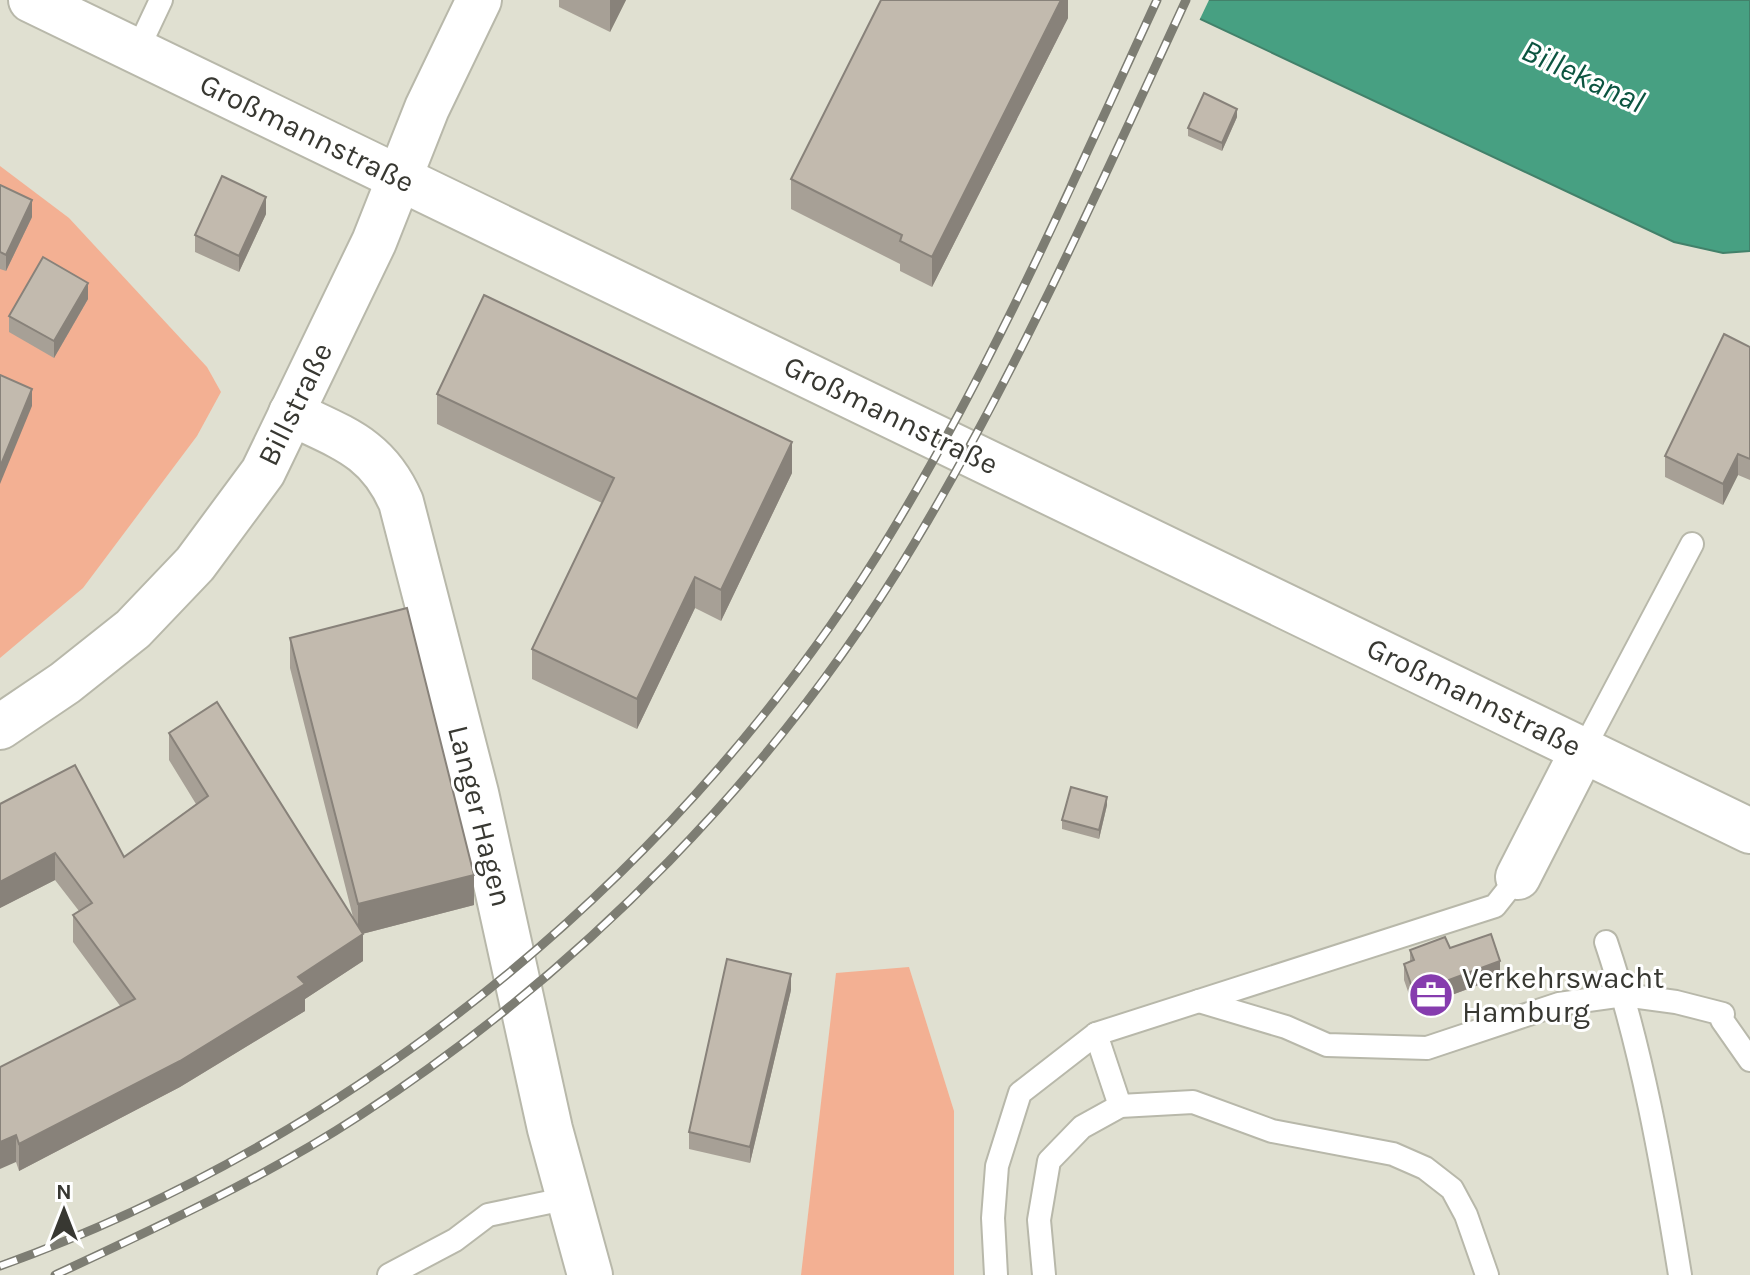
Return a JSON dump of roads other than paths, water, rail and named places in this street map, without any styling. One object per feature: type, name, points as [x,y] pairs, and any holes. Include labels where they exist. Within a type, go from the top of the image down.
[{"type":"street","name":"Großmannstraße","points":[[31,0],[1750,831]]},
{"type":"street","name":"Billstraße","points":[[0,727],[65,683],[133,629],[195,564],[263,472],[374,242],[427,108],[479,0]]},
{"type":"street","name":"Langer Hagen","points":[[291,413],[360,446],[377,460],[401,502],[476,793],[569,1198],[590,1275]]},
{"type":"street","points":[[1518,877],[1583,750]]},
{"type":"lane","points":[[137,51],[161,0]]},
{"type":"lane","points":[[1583,750],[1692,544]]},
{"type":"lane","points":[[996,1275],[993,1218],[997,1166],[1020,1093],[1096,1034],[1495,906],[1518,877]]},
{"type":"lane","points":[[1606,942],[1624,995],[1667,1192],[1680,1275]]},
{"type":"lane","points":[[1199,1001],[1286,1027],[1327,1045],[1427,1048],[1559,1004],[1624,995],[1676,1002],[1723,1014],[1750,1027]]},
{"type":"lane","points":[[1723,1014],[1722,1020],[1750,1060]]},
{"type":"lane","points":[[1096,1034],[1120,1106]]},
{"type":"lane","points":[[1044,1275],[1039,1220],[1049,1161],[1082,1127],[1120,1106],[1193,1102],[1272,1131],[1393,1154],[1425,1168],[1452,1189],[1466,1215],[1487,1275]]},
{"type":"lane","points":[[389,1275],[455,1240],[488,1215],[569,1198]]},
{"type":"water","name":"Billekanal","points":[[1160,0],[1750,0],[1750,251],[1723,253],[1674,242]]},
{"type":"railway","points":[[0,1266],[135,1210],[265,1143],[389,1064],[507,974],[617,876],[718,769],[810,654],[891,533],[929,469],[1032,270],[1157,0]]},
{"type":"railway","points":[[55,1275],[171,1220],[286,1160],[359,1116],[441,1059],[520,998],[596,932],[669,862],[737,787],[801,709],[860,628],[952,478],[1057,276],[1186,0]]},
{"type":"place","name":"Verkehrswacht Hamburg","points":[[1431,995]]}]
